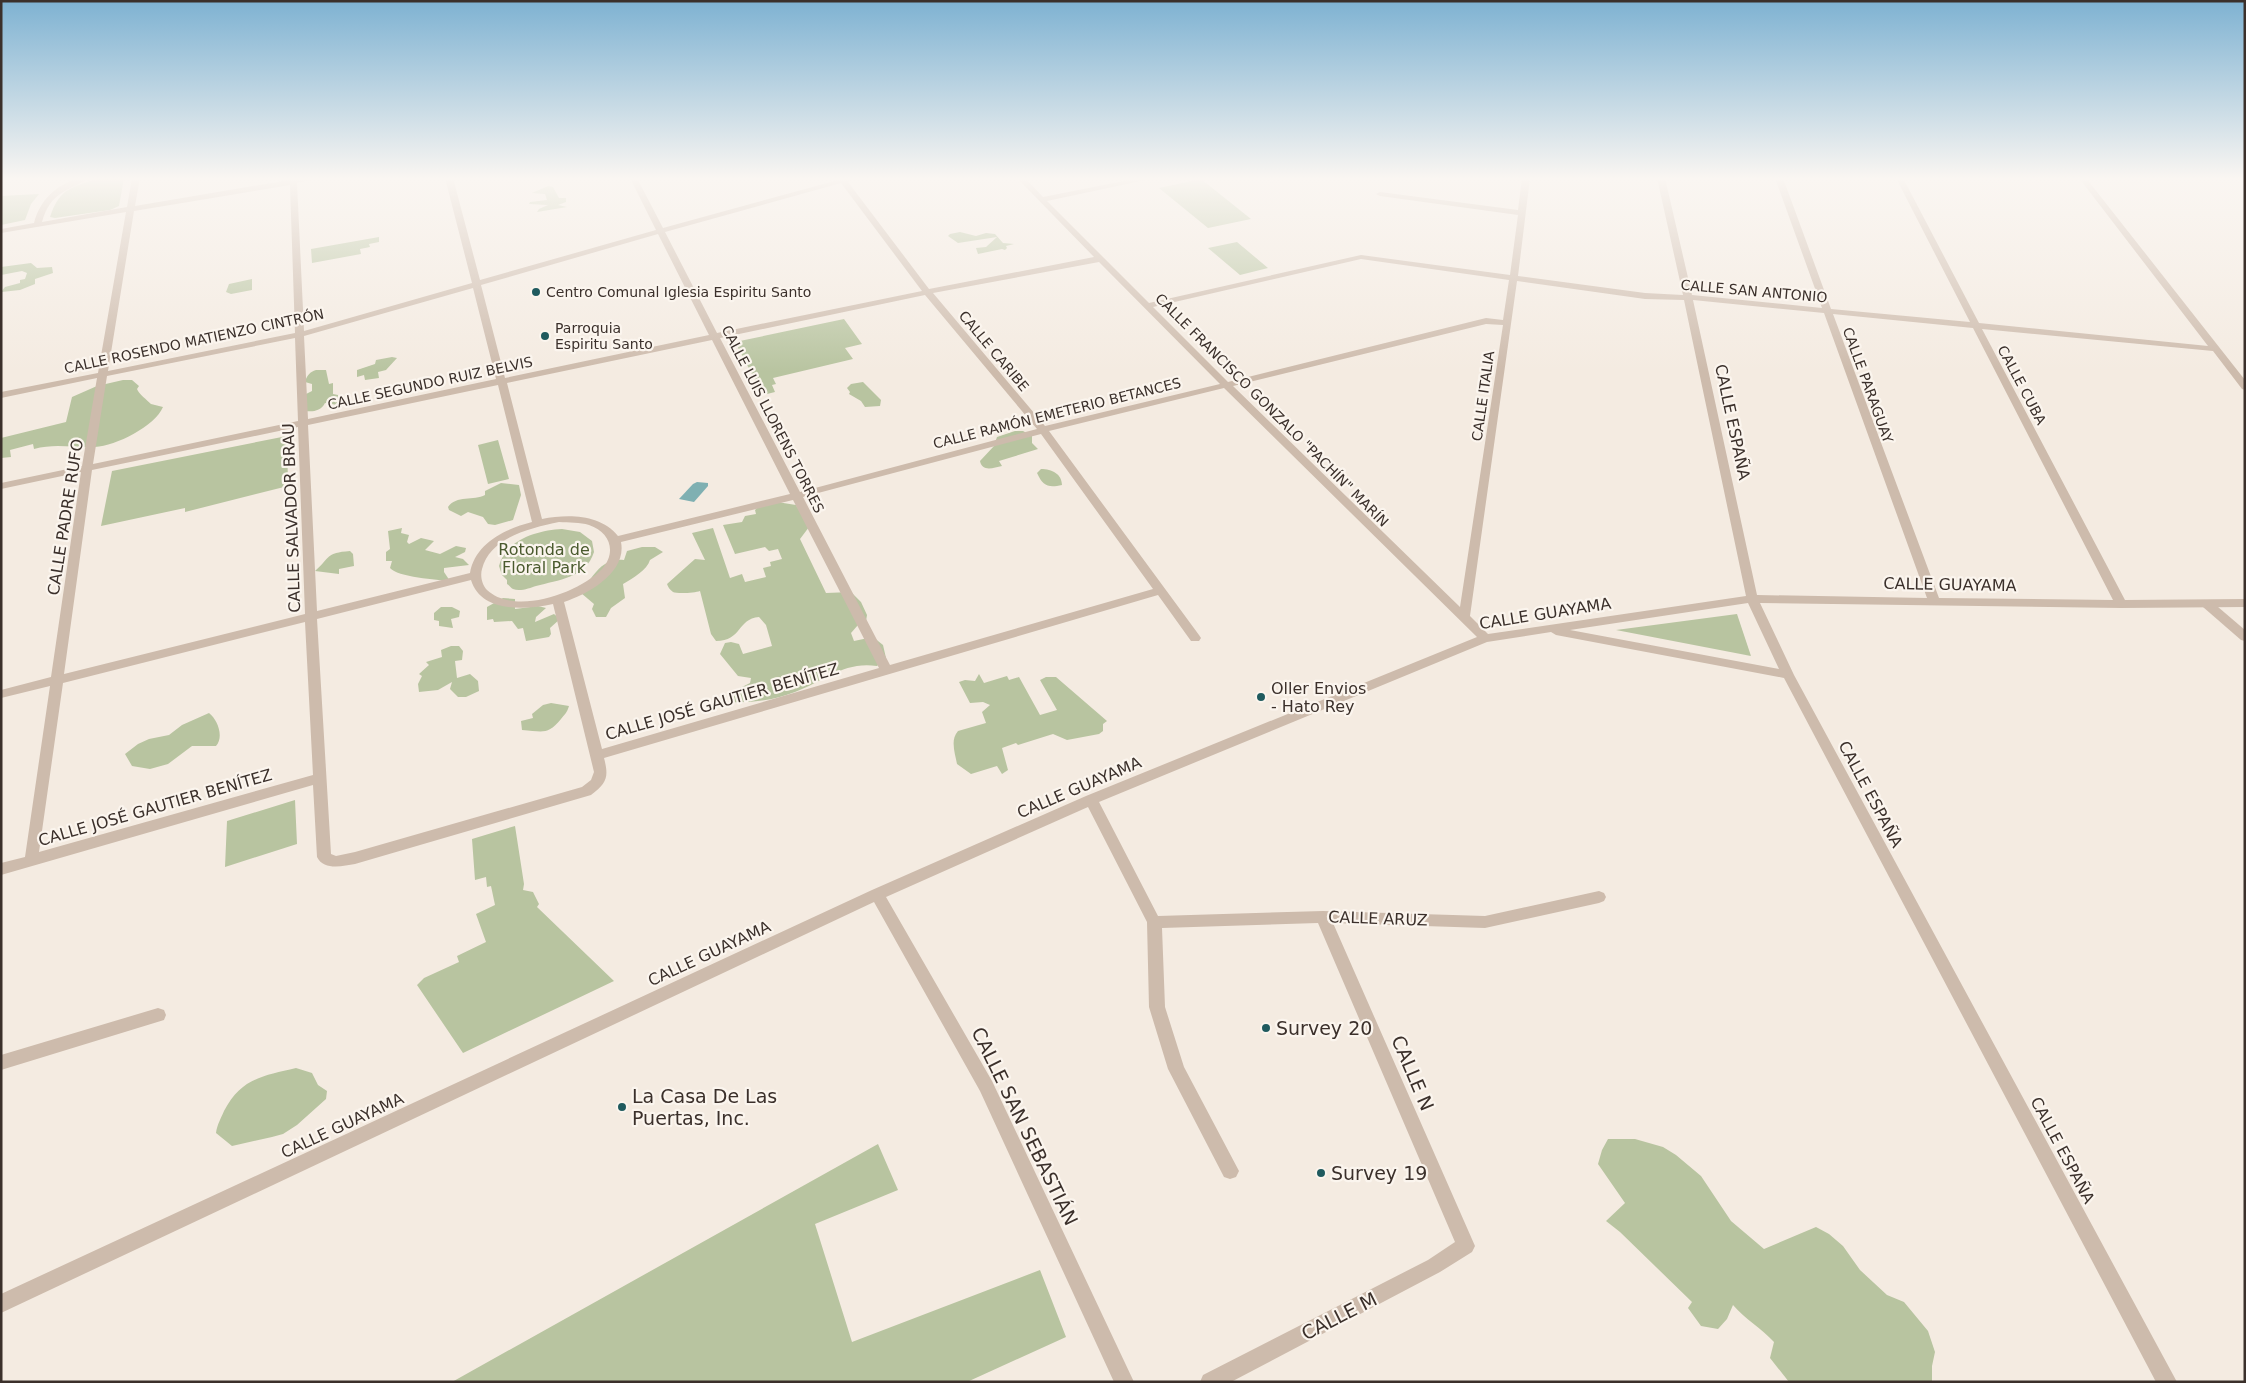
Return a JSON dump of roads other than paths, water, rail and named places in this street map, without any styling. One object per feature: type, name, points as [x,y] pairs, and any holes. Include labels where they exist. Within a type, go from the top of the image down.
[{"type":"street","name":"CALLE PADRE RUFO","points":[[31,861],[87,468],[126,243]]},
{"type":"street","name":"CALLE SALVADOR BRAU","points":[[296,243],[311,616],[324,857]]},
{"type":"street","points":[[466,243],[538,523]]},
{"type":"street","name":"CALLE ROSENDO MATIENZO CINTRÓN","points":[[1,395],[299,335],[620,243]]},
{"type":"street","name":"CALLE LUIS LLORENS TORRES","points":[[666,243],[887,672]]},
{"type":"street","name":"CALLE CARIBE","points":[[892,243],[927,292],[1043,430],[1195,638]]},
{"type":"street","name":"CALLE FRANCISCO GONZALO \"PACHÍN\" MARÍN","points":[[1083,243],[1485,638]]},
{"type":"street","name":"CALLE ITALIA","points":[[1464,617],[1500,382],[1506,323],[1518,243]]},
{"type":"street","name":"CALLE ESPAÑA","points":[[1675,243],[1752,599],[1788,675],[2167,1382]]},
{"type":"street","name":"CALLE PARAGUAY","points":[[1802,243],[1934,600]]},
{"type":"street","name":"CALLE CUBA","points":[[1933,243],[2121,604]]},
{"type":"street","points":[[2132,243],[2245,386]]},
{"type":"street","name":"CALLE SAN ANTONIO","points":[[1146,306],[1354,257],[1514,280],[1688,299],[1698,298],[2215,349]]},
{"type":"street","name":"CALLE SEGUNDO RUIZ BELVIS","points":[[1,486],[927,292],[1099,259]]},
{"type":"street","name":"CALLE RAMÓN EMETERIO BETANCES","points":[[616,540],[796,496],[1043,430],[1486,321],[1506,323]]},
{"type":"street","points":[[559,519],[595,523],[608,530],[616,540],[617,552],[612,566],[599,579],[581,591],[558,600],[513,604],[494,600],[481,592],[474,576],[475,567],[483,553],[498,540],[517,530],[538,523],[559,519]]},
{"type":"street","points":[[1,694],[474,576]]},
{"type":"street","name":"CALLE JOSÉ GAUTIER BENÍTEZ","points":[[324,857],[335,862],[355,858],[586,791],[592,788],[600,778],[601,772],[597,755],[887,672],[1159,591]]},
{"type":"street","name":"CALLE GUAYAMA","points":[[1,1304],[877,894],[1091,800],[1485,638],[1752,599],[2245,604]]},
{"type":"street","points":[[558,600],[597,755]]},
{"type":"street","points":[[2207,604],[2239,627],[2245,637]]},
{"type":"street","points":[[1546,629],[1788,675]]},
{"type":"street","name":"CALLE JOSÉ GAUTIER BENÍTEZ","points":[[1,869],[319,778]]},
{"type":"street","points":[[1091,800],[1154,922],[1157,1007],[1176,1069],[1230,1171]]},
{"type":"street","name":"CALLE SAN SEBASTIÁN","points":[[877,894],[986,1086],[1124,1382]]},
{"type":"street","name":"CALLE ARUZ","points":[[1154,922],[1323,916],[1484,922],[1599,897]]},
{"type":"street","name":"CALLE N","points":[[1323,916],[1466,1246]]},
{"type":"street","points":[[1,1063],[158,1015]]},
{"type":"street","name":"CALLE M","points":[[1210,1382],[1434,1266],[1466,1246]]},
{"type":"water","points":[[697,482],[708,483],[708,486],[694,502],[679,499],[693,484]]},
{"type":"place","name":"Centro Comunal Iglesia Espiritu Santo","points":[[536,292]]},
{"type":"place","name":"Parroquia Espiritu Santo","points":[[545,336]]},
{"type":"place","name":"Oller Envios - Hato Rey","points":[[1261,697]]},
{"type":"place","name":"Survey 20","points":[[1266,1028]]},
{"type":"place","name":"La Casa De Las Puertas, Inc.","points":[[622,1107]]},
{"type":"place","name":"Survey 19","points":[[1321,1173]]},
{"type":"park label","name":"Rotonda de Floral Park","points":[[544,558]]}]
